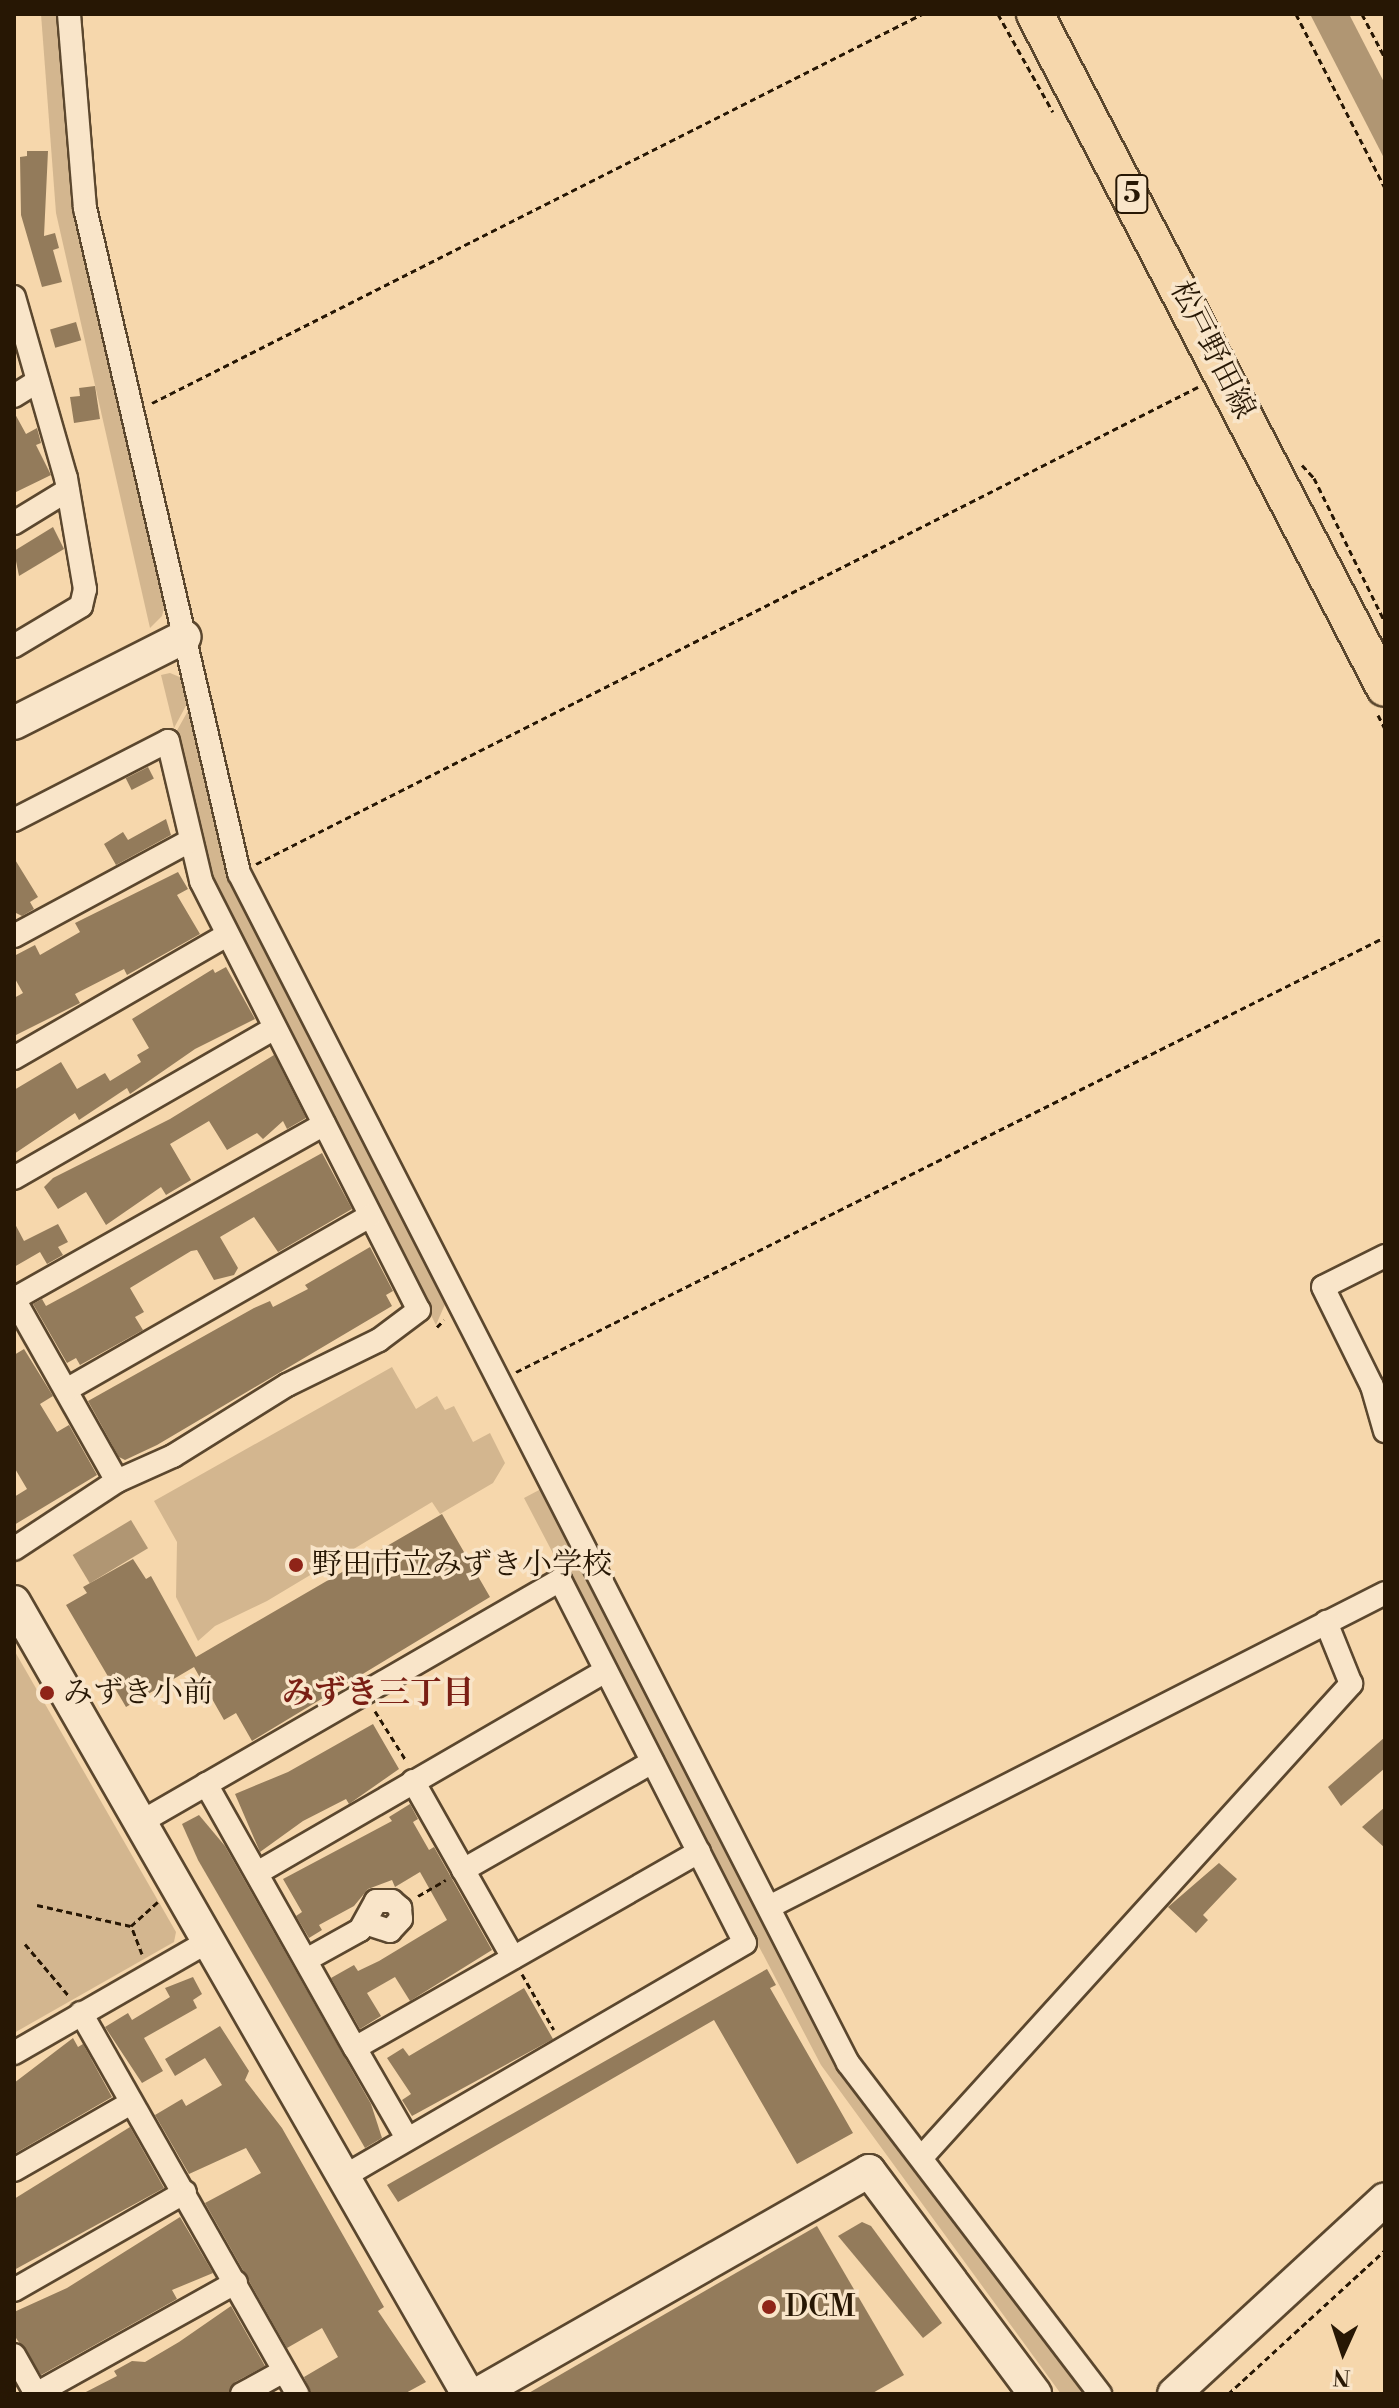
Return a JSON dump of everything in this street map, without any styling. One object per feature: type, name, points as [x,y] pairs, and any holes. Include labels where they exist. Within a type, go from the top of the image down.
[{"type":"main road","name":"松戸野田線","points":[[1035,14],[1385,688]]},
{"type":"street","points":[[69,14],[85,208],[239,873],[848,2063],[1100,2394]]},
{"type":"street","points":[[14,646],[81,606],[85,589],[81,547],[68,490],[16,311]]},
{"type":"street","points":[[14,396],[38,381]]},
{"type":"street","points":[[14,523],[68,490]]},
{"type":"street","points":[[14,723],[184,637]]},
{"type":"street","points":[[14,820],[168,741],[201,881],[419,1310],[379,1340],[287,1385],[173,1456],[117,1481],[14,1549]]},
{"type":"street","points":[[14,936],[190,841]]},
{"type":"street","points":[[14,1058],[227,935]]},
{"type":"street","points":[[14,1178],[275,1028]]},
{"type":"street","points":[[117,1481],[14,1299],[324,1124]]},
{"type":"street","points":[[66,1390],[370,1216]]},
{"type":"street","points":[[1385,1256],[1323,1287],[1372,1386],[1385,1431]]},
{"type":"street","points":[[141,1822],[560,1580],[745,1943],[344,2176]]},
{"type":"street","points":[[769,1907],[1385,1593]]},
{"type":"street","points":[[14,1602],[468,2394]]},
{"type":"street","points":[[922,2157],[1351,1684],[1326,1622]]},
{"type":"street","points":[[257,1873],[606,1671]]},
{"type":"street","points":[[463,1870],[652,1762]]},
{"type":"street","points":[[415,1780],[513,1958]]},
{"type":"street","points":[[206,1784],[407,2138]]},
{"type":"street","points":[[355,2048],[699,1852]]},
{"type":"street","points":[[306,1960],[365,1923],[376,1901],[387,1899],[399,1907]]},
{"type":"street","points":[[14,2053],[77,2008],[209,1941]]},
{"type":"street","points":[[77,2008],[185,2192],[297,2394]]},
{"type":"street","points":[[14,2170],[131,2103]]},
{"type":"street","points":[[478,2394],[869,2171],[1035,2394]]},
{"type":"street","points":[[14,2290],[185,2192]]},
{"type":"street","points":[[1174,2394],[1246,2333],[1385,2199]]},
{"type":"street","points":[[14,2355],[36,2394],[236,2282]]},
{"type":"street","points":[[242,2394],[284,2371]]},
{"type":"path","points":[[131,414],[922,14]]},
{"type":"path","points":[[1296,14],[1385,188]]},
{"type":"path","points":[[1362,14],[1385,58]]},
{"type":"path","points":[[239,873],[1198,387]]},
{"type":"path","points":[[1293,456],[1314,478],[1385,622]]},
{"type":"path","points":[[499,1381],[1385,937]]},
{"type":"path","points":[[364,1692],[415,1780]]},
{"type":"path","points":[[399,1907],[463,1870]]},
{"type":"path","points":[[131,1926],[162,1900]]},
{"type":"path","points":[[37,1905],[131,1926]]},
{"type":"path","points":[[131,1926],[131,1935],[146,1961]]},
{"type":"path","points":[[25,1944],[77,2008]]},
{"type":"path","points":[[513,1958],[564,2047]]},
{"type":"path","points":[[1228,2394],[1385,2250]]},
{"type":"shaded area","points":[[41,14],[61,14],[166,600],[162,616],[150,628],[56,213]]},
{"type":"shaded area","points":[[1310,14],[1349,14],[1385,84],[1385,160]]},
{"type":"shaded area","points":[[170,673],[182,678],[188,702],[174,728],[161,675]]},
{"type":"shaded area","points":[[189,709],[228,877],[446,1302],[436,1325],[209,879],[175,734]]},
{"type":"shaded area","points":[[392,1367],[416,1409],[437,1396],[445,1410],[454,1406],[473,1442],[490,1433],[505,1463],[493,1483],[440,1514],[432,1502],[267,1601],[215,1626],[198,1641],[176,1597],[177,1542],[154,1501]]},
{"type":"shaded area","points":[[541,1489],[839,2068],[1089,2394],[1061,2394],[821,2065],[524,1498]]},
{"type":"shaded area","points":[[131,1520],[148,1548],[90,1583],[73,1555]]},
{"type":"shaded area","points":[[14,1650],[176,1932],[174,1942],[14,2033]]},
{"type":"building","points":[[27,151],[48,151],[44,236],[55,233],[59,248],[53,250],[62,282],[42,287],[21,215],[20,157],[27,156]]},
{"type":"building","points":[[76,322],[81,340],[55,348],[50,329]]},
{"type":"building","points":[[95,386],[100,419],[74,423],[70,397],[80,396],[79,388]]},
{"type":"building","points":[[14,412],[26,434],[37,428],[41,443],[36,445],[51,475],[14,493]]},
{"type":"building","points":[[53,527],[64,549],[19,576],[14,551]]},
{"type":"building","points":[[148,767],[154,779],[132,790],[126,778]]},
{"type":"building","points":[[166,819],[171,835],[116,865],[104,844],[123,832],[128,840]]},
{"type":"building","points":[[14,858],[38,897],[30,902],[34,909],[22,916],[14,912]]},
{"type":"building","points":[[178,872],[188,889],[177,895],[200,934],[127,975],[124,969],[75,994],[80,1003],[14,1036],[14,998],[23,993],[14,977],[14,956],[35,945],[40,955],[80,932],[75,923]]},
{"type":"building","points":[[226,967],[255,1019],[195,1049],[130,1094],[127,1088],[79,1120],[75,1113],[14,1154],[14,1090],[61,1062],[77,1089],[105,1073],[110,1081],[141,1062],[137,1055],[149,1048],[132,1019],[213,969],[215,973]]},
{"type":"building","points":[[274,1055],[306,1118],[287,1129],[283,1121],[263,1139],[257,1133],[227,1150],[209,1121],[170,1144],[191,1180],[166,1195],[161,1187],[106,1225],[86,1192],[58,1209],[44,1187],[53,1178],[170,1119]]},
{"type":"building","points":[[322,1153],[352,1209],[278,1252],[254,1217],[220,1237],[238,1268],[234,1275],[214,1280],[197,1250],[191,1251],[130,1288],[144,1312],[135,1317],[143,1330],[80,1365],[76,1358],[67,1363],[33,1304],[42,1299],[46,1306]]},
{"type":"building","points":[[14,1222],[24,1241],[58,1224],[68,1242],[58,1247],[63,1255],[47,1264],[40,1252],[14,1267]]},
{"type":"building","points":[[370,1247],[393,1291],[386,1295],[392,1306],[157,1445],[125,1460],[119,1457],[88,1401],[254,1308],[270,1301],[273,1307],[308,1289],[305,1285]]},
{"type":"building","points":[[24,1349],[53,1396],[40,1404],[57,1432],[69,1425],[97,1475],[14,1525],[14,1497],[27,1489],[14,1467],[14,1355]]},
{"type":"building","points":[[442,1514],[490,1597],[252,1741],[236,1713],[224,1720],[194,1667],[126,1707],[66,1605],[87,1593],[83,1587],[133,1559],[146,1579],[151,1576],[196,1657]]},
{"type":"building","points":[[373,1724],[399,1769],[349,1804],[346,1799],[303,1821],[260,1852],[235,1794],[288,1772]]},
{"type":"building","points":[[1385,1737],[1385,1768],[1341,1806],[1328,1787]]},
{"type":"building","points":[[410,1804],[418,1819],[413,1822],[429,1850],[434,1847],[492,1950],[410,2001],[395,1977],[367,1993],[381,2016],[360,2029],[331,1978],[354,1965],[358,1971],[379,1961],[447,1920],[420,1872],[395,1887],[392,1880],[368,1889],[354,1906],[319,1925],[322,1930],[309,1938],[296,1916],[302,1912],[283,1879],[392,1821],[389,1817]]},
{"type":"building","points":[[1385,1807],[1385,1848],[1362,1827]]},
{"type":"building","points":[[199,1815],[225,1846],[371,2104],[382,2138],[365,2148],[198,1860],[182,1824]]},
{"type":"building","points":[[1219,1863],[1237,1879],[1203,1915],[1208,1920],[1196,1933],[1168,1907]]},
{"type":"building","points":[[767,1969],[776,1985],[770,1988],[853,2133],[797,2164],[714,2020],[398,2202],[387,2185]]},
{"type":"building","points":[[193,1977],[202,1994],[193,2000],[197,2008],[144,2038],[163,2071],[142,2083],[105,2027],[128,2013],[132,2020],[170,1997],[165,1988]]},
{"type":"building","points":[[524,1988],[553,2039],[412,2116],[402,2100],[411,2094],[387,2058],[403,2048],[409,2056]]},
{"type":"building","points":[[220,2026],[249,2071],[245,2080],[282,2128],[384,2307],[378,2311],[426,2382],[404,2394],[311,2394],[304,2377],[338,2357],[322,2328],[287,2348],[205,2203],[261,2173],[246,2148],[189,2174],[155,2115],[182,2099],[186,2106],[222,2085],[205,2058],[175,2076],[165,2059]]},
{"type":"building","points":[[73,2038],[78,2047],[83,2044],[112,2097],[14,2154],[14,2083]]},
{"type":"building","points":[[130,2127],[164,2188],[14,2270],[14,2199]]},
{"type":"building","points":[[180,2217],[213,2273],[172,2290],[177,2299],[41,2375],[14,2335],[14,2312],[67,2288]]},
{"type":"building","points":[[862,2222],[871,2226],[942,2323],[923,2338],[838,2236]]},
{"type":"building","name":"DCM","points":[[817,2226],[904,2375],[871,2394],[527,2394]]},
{"type":"building","points":[[231,2306],[265,2366],[235,2382],[228,2394],[82,2394],[117,2376],[114,2371],[132,2361],[145,2362],[179,2342]]},
{"type":"place","name":"野田市立みずき小学校","points":[[296,1565]]},
{"type":"place","name":"みずき小前","points":[[47,1693]]},
{"type":"place","name":"DCM","points":[[769,2307]]},
{"type":"district","name":"みずき三丁目","points":[[378,1693]]}]
